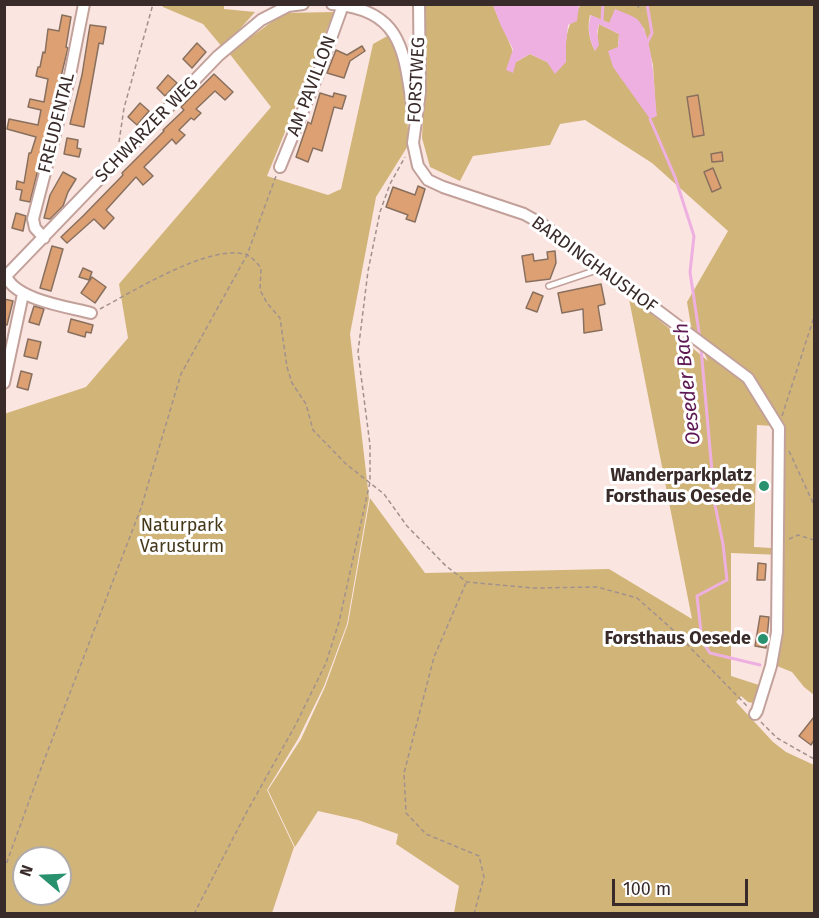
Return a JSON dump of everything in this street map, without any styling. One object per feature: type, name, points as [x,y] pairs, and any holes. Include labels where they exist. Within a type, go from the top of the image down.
[{"type":"street","name":"FREUDENTAL","points":[[44,238],[35,228],[33,219],[69,81],[84,4]]},
{"type":"street","name":"SCHWARZER WEG","points":[[6,278],[218,56],[261,20],[288,5],[303,4]]},
{"type":"street","name":"FORSTWEG","points":[[415,156],[413,143],[420,92],[419,4]]},
{"type":"street","points":[[343,5],[366,11],[382,21],[394,33],[405,56],[415,125]]},
{"type":"street","name":"AM PAVILLON","points":[[280,167],[343,5]]},
{"type":"street","name":"BARDINGHAUSHOF","points":[[415,156],[418,166],[428,180],[442,187],[524,214],[542,224],[748,378],[778,428]]},
{"type":"street","points":[[6,278],[23,294],[91,313]]},
{"type":"street","points":[[4,383],[23,294]]},
{"type":"street","points":[[755,714],[771,666],[777,632],[778,428]]},
{"type":"lane","points":[[549,286],[591,272],[596,266]]},
{"type":"path","points":[[117,161],[123,108],[153,4]]},
{"type":"path","points":[[636,4],[641,10]]},
{"type":"path","points":[[194,914],[245,815],[295,726],[326,663],[339,622],[370,482],[370,445],[358,352],[368,271],[381,212],[390,184],[413,143]]},
{"type":"path","points":[[4,870],[141,508],[182,375],[247,255],[280,167]]},
{"type":"path","points":[[91,313],[192,262],[231,252],[247,255],[261,268],[260,290],[267,303],[280,318],[287,367],[292,383],[306,404],[313,430],[346,464],[384,494],[407,526],[446,566],[467,582],[533,588],[597,587],[637,598],[672,630],[777,738],[814,759]]},
{"type":"path","points":[[778,428],[814,317]]},
{"type":"path","points":[[787,448],[814,506]]},
{"type":"path","points":[[777,545],[798,535],[814,540]]},
{"type":"path","points":[[467,582],[434,657],[404,773],[406,813],[426,834],[479,856],[484,877],[474,914]]},
{"type":"green space","points":[[162,5],[224,5],[224,9],[255,12],[223,48],[203,24]]},
{"type":"green space","points":[[424,5],[493,5],[516,62],[530,54],[547,62],[566,62],[567,33],[579,5],[814,5],[814,695],[792,672],[777,666],[776,662],[782,555],[731,553],[731,676],[762,686],[753,703],[741,696],[736,702],[773,742],[786,752],[814,765],[814,913],[454,913],[459,886],[396,844],[398,834],[358,820],[318,811],[295,847],[268,790],[301,739],[325,687],[348,624],[370,498],[425,573],[609,569],[692,619],[628,294],[708,361],[691,326],[687,302],[728,231],[652,163],[585,120],[560,124],[550,145],[473,156],[460,181],[430,167],[422,138]],"holes":[[[590,15],[609,23],[644,28],[653,65],[656,116],[618,47],[619,34],[599,24],[595,51],[589,33]],[[757,425],[774,426],[771,548],[754,547]]]},
{"type":"green space","name":"Naturpark Varusturm","points":[[334,12],[267,176],[328,195],[341,189],[373,44],[391,34],[403,57],[409,144],[376,197],[350,334],[369,498],[347,624],[324,686],[298,739],[267,790],[294,847],[272,913],[5,913],[4,414],[86,387],[128,338],[119,284],[271,107],[229,53],[284,13]]},
{"type":"shaded area","points":[[493,5],[579,5],[577,21],[568,25],[566,62],[555,74],[547,62],[530,54],[516,62],[513,73],[506,70],[513,49]]},
{"type":"shaded area","points":[[615,9],[637,19],[647,37],[657,116],[650,119],[613,67],[608,51],[618,47],[619,34],[599,24],[597,32],[599,45],[595,51],[591,42],[589,29],[591,15],[609,23]]},
{"type":"building","points":[[62,15],[71,17],[66,47],[68,48],[30,202],[20,200],[22,190],[16,189],[17,181],[24,183],[29,153],[31,153],[36,137],[7,129],[9,119],[38,125],[41,110],[28,107],[30,99],[44,102],[48,79],[36,76],[43,52],[45,53],[48,29],[59,31]]},
{"type":"building","points":[[90,25],[106,27],[103,44],[99,43],[84,127],[70,124],[82,75]]},
{"type":"building","points":[[197,43],[206,52],[192,68],[183,59]]},
{"type":"building","points":[[362,46],[365,51],[350,61],[344,78],[327,73],[336,50],[347,55]]},
{"type":"building","points":[[214,74],[233,92],[225,100],[215,91],[196,109],[201,113],[194,120],[191,118],[179,130],[185,135],[176,144],[172,139],[144,167],[153,176],[143,185],[136,177],[106,210],[114,218],[104,229],[94,219],[67,243],[61,237],[123,175],[122,173],[184,110],[181,107]]},
{"type":"building","points":[[168,75],[177,83],[165,96],[157,88]]},
{"type":"building","points":[[320,93],[333,97],[334,93],[346,96],[342,109],[334,107],[322,151],[313,148],[308,162],[296,157],[308,122],[311,124]]},
{"type":"building","points":[[698,95],[704,135],[693,137],[687,97]]},
{"type":"building","points":[[140,103],[149,111],[137,125],[128,117]]},
{"type":"building","points":[[67,138],[78,140],[77,148],[81,149],[79,157],[64,154]]},
{"type":"building","points":[[722,152],[723,161],[712,162],[711,154]]},
{"type":"building","points":[[713,168],[721,188],[712,192],[704,172]]},
{"type":"building","points":[[63,172],[76,179],[63,206],[50,219],[44,218],[50,195]]},
{"type":"building","points":[[418,186],[425,189],[415,222],[406,219],[408,215],[386,207],[393,187],[415,195]]},
{"type":"building","points":[[16,213],[26,216],[23,231],[12,228]]},
{"type":"building","points":[[52,246],[63,249],[51,291],[40,288]]},
{"type":"building","points":[[555,251],[556,263],[550,279],[526,282],[522,256],[533,254],[534,261],[548,259],[547,252]]},
{"type":"building","points":[[83,268],[92,272],[89,280],[79,277]]},
{"type":"building","points":[[92,277],[106,287],[95,303],[81,293]]},
{"type":"building","points":[[601,284],[605,304],[598,306],[602,330],[584,333],[583,309],[562,313],[558,293]]},
{"type":"building","points":[[533,292],[543,296],[537,312],[526,308]]},
{"type":"building","points":[[4,299],[13,301],[7,325],[4,325]]},
{"type":"building","points":[[34,306],[44,309],[39,325],[29,322]]},
{"type":"building","points":[[71,319],[93,325],[91,333],[86,332],[85,337],[68,332]]},
{"type":"building","points":[[28,339],[41,342],[37,359],[24,356]]},
{"type":"building","points":[[21,371],[32,374],[28,390],[17,387]]},
{"type":"building","points":[[758,563],[766,564],[765,580],[757,580]]},
{"type":"building","name":"Forsthaus Oesede","points":[[760,616],[769,617],[766,648],[755,646]]},
{"type":"building","points":[[814,717],[814,740],[811,745],[799,736]]},
{"type":"waterway","points":[[602,20],[603,4]]},
{"type":"waterway","points":[[647,4],[652,33],[647,43]]},
{"type":"waterway","name":"Oeseder Bach","points":[[650,119],[675,177],[694,236],[690,272],[700,339]]},
{"type":"waterway","name":"Oeseder Bach","points":[[701,348],[715,505],[727,580],[697,596],[702,641],[710,653],[760,665]]},
{"type":"place","name":"Wanderparkplatz Forsthaus Oesede","points":[[764,486]]},
{"type":"place","name":"Forsthaus Oesede","points":[[763,639]]}]
